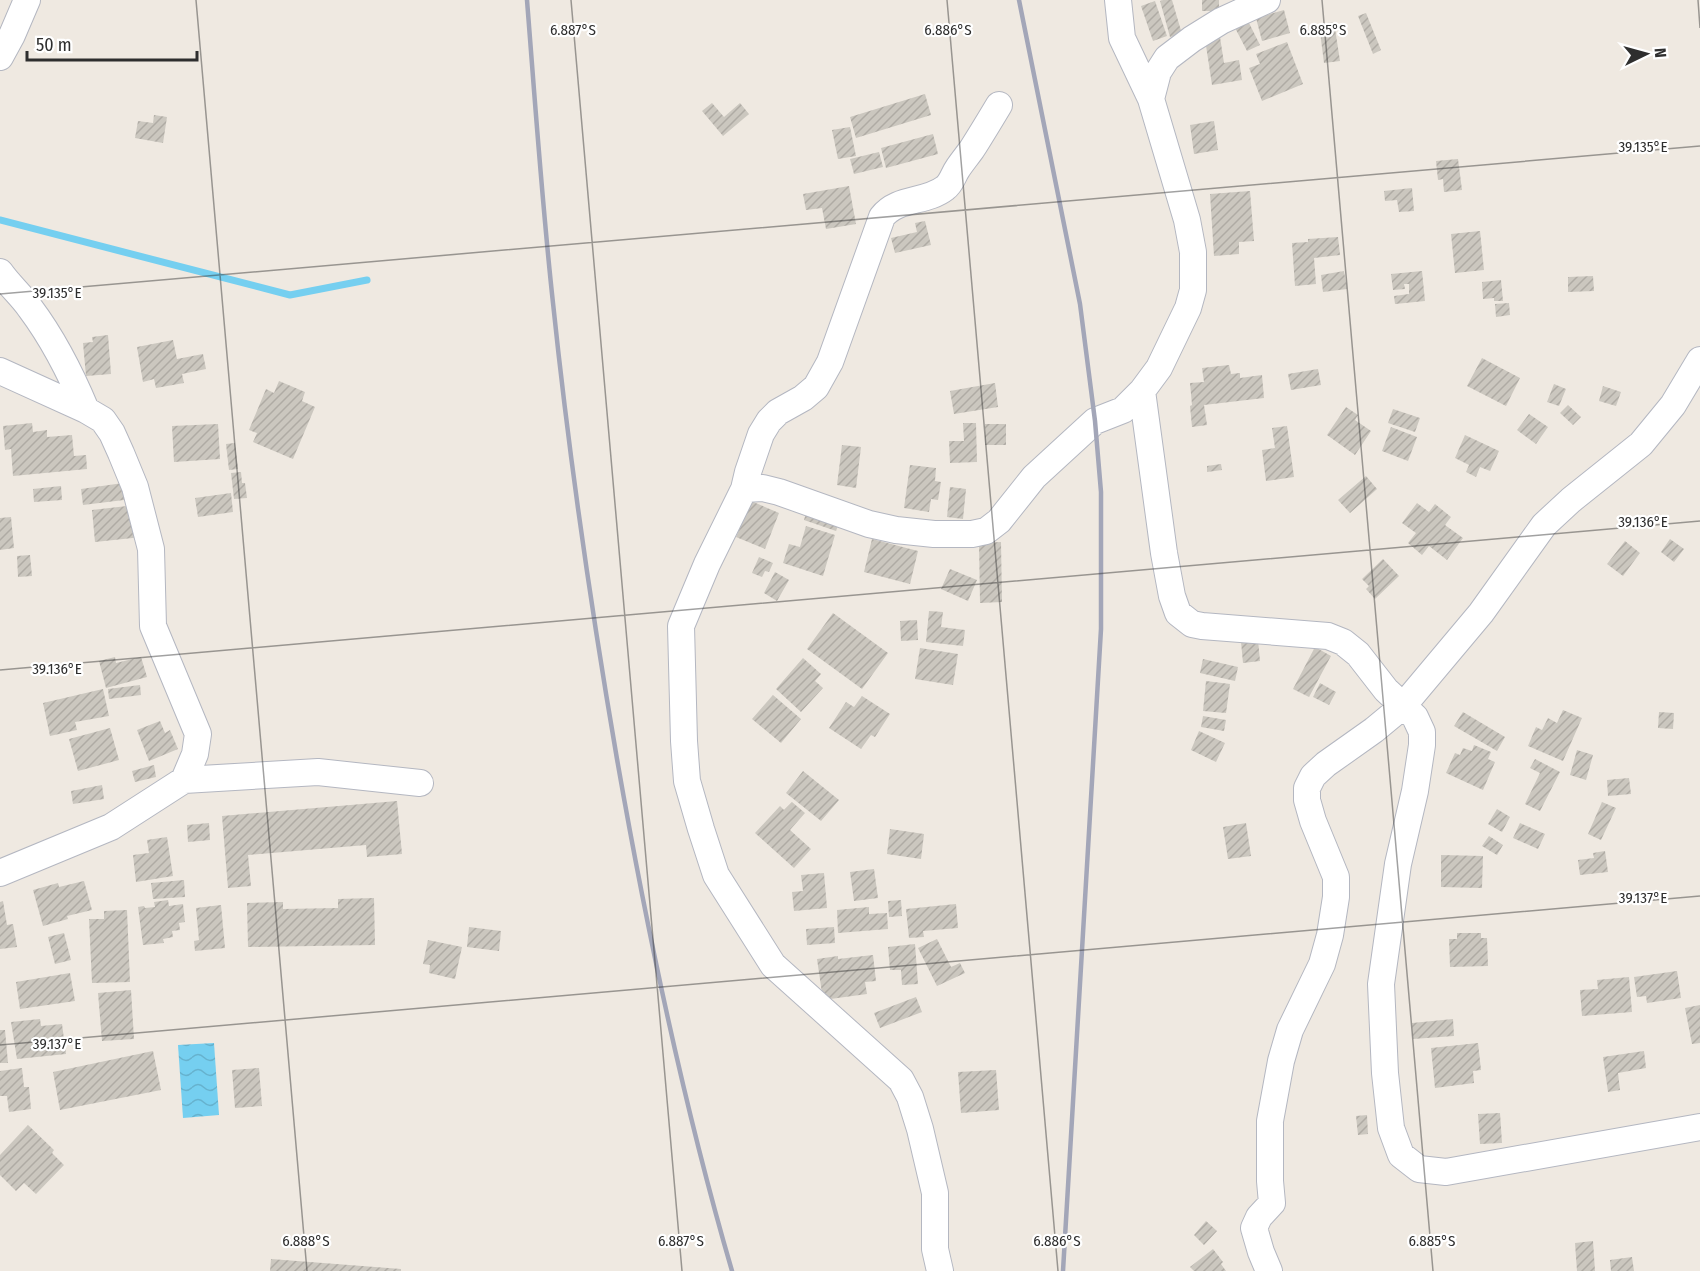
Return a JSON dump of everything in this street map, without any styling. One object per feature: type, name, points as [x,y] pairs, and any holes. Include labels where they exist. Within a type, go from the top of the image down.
[{"type":"street","points":[[0,57],[27,0]]},
{"type":"street","points":[[744,489],[763,488],[780,492],[869,524],[896,530],[934,534],[972,534],[986,531],[999,522],[1034,477],[1095,421],[1123,410],[1142,391],[1159,368],[1188,308],[1193,290],[1192,252],[1187,220],[1151,99],[1122,38],[1118,0]]},
{"type":"street","points":[[1151,99],[1158,72],[1167,58],[1191,39],[1221,21],[1267,0]]},
{"type":"street","points":[[940,1271],[935,1249],[935,1193],[920,1129],[910,1097],[901,1080],[773,965],[716,875],[687,781],[681,626],[707,564],[744,489],[761,434],[778,412],[803,398],[816,387],[830,362],[882,217],[887,210],[895,206],[927,198],[946,188],[999,105]]},
{"type":"street","points":[[0,272],[29,306],[52,340],[86,410]]},
{"type":"street","points":[[1269,1271],[1254,1228],[1259,1217],[1272,1203],[1270,1120],[1276,1083],[1290,1030],[1322,964],[1336,897],[1336,877],[1313,821],[1307,800],[1307,788],[1313,776],[1326,764],[1403,706],[1481,613],[1544,525],[1571,500],[1641,444],[1673,405],[1700,360]]},
{"type":"street","points":[[0,370],[86,410],[103,420],[112,433],[135,487],[151,549],[153,626],[198,734],[195,754],[184,780]]},
{"type":"street","points":[[1142,391],[1164,553],[1172,596],[1178,613],[1192,624],[1202,626],[1328,636],[1343,642],[1358,654],[1386,690],[1415,717],[1422,732],[1415,791],[1398,864],[1381,984],[1385,1073],[1391,1128],[1401,1155],[1419,1169],[1446,1172],[1700,1127]]},
{"type":"street","points":[[0,873],[111,826],[184,780],[318,772],[420,783]]},
{"type":"water","points":[[214,1043],[219,1115],[183,1118],[178,1045]]},
{"type":"building","points":[[1172,0],[1182,34],[1170,37],[1160,1]]},
{"type":"building","points":[[1202,0],[1219,0],[1219,11],[1202,11]]},
{"type":"building","points":[[1155,1],[1167,36],[1153,41],[1141,6]]},
{"type":"building","points":[[1284,10],[1290,33],[1262,41],[1256,18]]},
{"type":"building","points":[[1366,13],[1381,50],[1373,54],[1358,16]]},
{"type":"building","points":[[1246,17],[1260,45],[1247,51],[1233,24]]},
{"type":"building","points":[[1334,22],[1340,61],[1324,63],[1319,24]]},
{"type":"building","points":[[1220,37],[1224,63],[1239,60],[1242,80],[1212,85],[1205,39]]},
{"type":"building","points":[[1287,42],[1303,84],[1262,101],[1249,68],[1260,64],[1256,54]]},
{"type":"building","points":[[925,94],[931,115],[856,138],[850,117]]},
{"type":"building","points":[[712,103],[724,117],[740,103],[749,114],[723,136],[702,111]]},
{"type":"building","points":[[154,115],[167,117],[163,143],[135,138],[138,121],[153,123]]},
{"type":"building","points":[[1214,121],[1218,150],[1194,154],[1190,125]]},
{"type":"building","points":[[850,127],[856,156],[838,159],[832,130]]},
{"type":"building","points":[[933,134],[938,154],[886,168],[881,148]]},
{"type":"building","points":[[879,152],[883,167],[854,174],[850,159]]},
{"type":"building","points":[[1458,159],[1462,190],[1444,192],[1443,179],[1438,180],[1436,161]]},
{"type":"building","points":[[849,186],[856,224],[826,229],[822,208],[806,210],[803,194]]},
{"type":"building","points":[[1412,188],[1414,211],[1399,212],[1397,200],[1385,201],[1384,191]]},
{"type":"building","points":[[1250,191],[1254,241],[1239,242],[1239,254],[1214,256],[1210,194]]},
{"type":"building","points":[[925,221],[931,245],[895,253],[891,238],[917,232],[915,223]]},
{"type":"building","points":[[1480,231],[1484,270],[1455,273],[1451,234]]},
{"type":"building","points":[[1338,237],[1340,255],[1314,258],[1316,284],[1295,286],[1292,243],[1308,242],[1308,239]]},
{"type":"building","points":[[1344,271],[1347,289],[1323,292],[1321,275]]},
{"type":"building","points":[[1422,271],[1425,301],[1395,304],[1394,296],[1409,294],[1409,284],[1404,284],[1405,289],[1393,290],[1391,274]]},
{"type":"building","points":[[1593,276],[1594,291],[1568,292],[1568,277]]},
{"type":"building","points":[[1501,280],[1503,301],[1494,301],[1494,298],[1483,299],[1482,282]]},
{"type":"building","points":[[1509,303],[1510,315],[1496,317],[1495,304]]},
{"type":"building","points":[[108,335],[111,374],[86,376],[83,343],[93,342],[92,337]]},
{"type":"building","points":[[173,340],[177,359],[203,354],[206,369],[182,374],[184,383],[156,388],[154,379],[143,382],[137,347]]},
{"type":"building","points":[[1482,358],[1520,378],[1506,406],[1467,386]]},
{"type":"building","points":[[1229,365],[1231,374],[1240,373],[1240,378],[1262,375],[1264,398],[1204,405],[1207,425],[1192,427],[1190,383],[1204,382],[1202,368]]},
{"type":"building","points":[[1318,369],[1321,385],[1291,390],[1288,374]]},
{"type":"building","points":[[279,381],[305,392],[302,401],[315,407],[293,459],[253,442],[257,433],[249,430],[266,389],[274,393]]},
{"type":"building","points":[[995,383],[998,407],[954,414],[950,391]]},
{"type":"building","points":[[1554,384],[1566,389],[1559,406],[1547,402]]},
{"type":"building","points":[[1603,386],[1621,392],[1616,406],[1599,401]]},
{"type":"building","points":[[1568,405],[1581,417],[1573,425],[1560,413]]},
{"type":"building","points":[[1346,407],[1358,415],[1355,420],[1371,431],[1355,455],[1327,435]]},
{"type":"building","points":[[1393,409],[1420,418],[1415,432],[1388,423]]},
{"type":"building","points":[[1529,414],[1548,427],[1536,444],[1517,430]]},
{"type":"building","points":[[32,423],[33,432],[47,430],[47,437],[72,435],[74,456],[86,455],[87,469],[13,476],[11,449],[5,450],[3,426]]},
{"type":"building","points":[[963,423],[976,423],[977,462],[950,463],[949,441],[964,441]]},
{"type":"building","points":[[218,424],[220,459],[174,462],[172,426]]},
{"type":"building","points":[[985,424],[1006,424],[1006,445],[985,445]]},
{"type":"building","points":[[1287,426],[1294,477],[1266,481],[1262,450],[1275,448],[1272,428]]},
{"type":"building","points":[[1391,427],[1417,437],[1408,461],[1382,451]]},
{"type":"building","points":[[1465,435],[1499,451],[1490,471],[1480,467],[1476,477],[1466,472],[1469,465],[1455,458]]},
{"type":"building","points":[[235,443],[238,469],[229,470],[226,444]]},
{"type":"building","points":[[842,445],[861,447],[856,488],[837,485]]},
{"type":"building","points":[[1221,464],[1222,470],[1207,472],[1207,466]]},
{"type":"building","points":[[910,465],[936,468],[935,481],[941,482],[938,500],[931,499],[929,512],[904,508]]},
{"type":"building","points":[[241,472],[247,498],[234,499],[231,473]]},
{"type":"building","points":[[1366,476],[1377,489],[1350,513],[1338,500]]},
{"type":"building","points":[[130,482],[132,499],[83,505],[81,489]]},
{"type":"building","points":[[61,486],[62,500],[34,502],[33,489]]},
{"type":"building","points":[[950,487],[966,489],[963,519],[947,517]]},
{"type":"building","points":[[231,493],[233,512],[198,517],[195,498]]},
{"type":"building","points":[[751,501],[779,513],[765,549],[736,537]]},
{"type":"building","points":[[1417,503],[1429,512],[1435,504],[1451,517],[1445,525],[1463,538],[1447,560],[1429,546],[1422,555],[1408,543],[1416,533],[1402,523]]},
{"type":"building","points":[[127,506],[129,519],[139,518],[142,537],[95,542],[92,510]]},
{"type":"building","points":[[807,509],[840,520],[836,531],[804,520]]},
{"type":"building","points":[[11,517],[14,548],[0,550],[0,518]]},
{"type":"building","points":[[806,526],[835,535],[823,576],[783,563],[789,544],[800,547]]},
{"type":"building","points":[[872,539],[918,551],[910,584],[864,572]]},
{"type":"building","points":[[1670,539],[1684,549],[1674,562],[1661,552]]},
{"type":"building","points":[[1625,541],[1640,553],[1623,576],[1607,564]]},
{"type":"building","points":[[1001,542],[1002,602],[980,603],[979,543]]},
{"type":"building","points":[[30,555],[32,576],[18,577],[17,556]]},
{"type":"building","points":[[759,557],[773,563],[769,572],[765,571],[762,577],[752,573]]},
{"type":"building","points":[[1383,559],[1399,576],[1375,599],[1366,589],[1369,586],[1362,579]]},
{"type":"building","points":[[950,569],[977,580],[968,601],[941,589]]},
{"type":"building","points":[[775,572],[789,580],[777,601],[764,593]]},
{"type":"building","points":[[929,611],[943,612],[941,627],[965,630],[963,646],[926,642]]},
{"type":"building","points":[[833,613],[888,653],[862,689],[807,649]]},
{"type":"building","points":[[917,620],[918,640],[901,641],[900,621]]},
{"type":"building","points":[[1258,640],[1260,661],[1243,663],[1241,642]]},
{"type":"building","points":[[1315,647],[1331,656],[1309,697],[1293,689]]},
{"type":"building","points":[[920,648],[958,654],[953,685],[915,679]]},
{"type":"building","points":[[115,657],[116,663],[141,657],[147,677],[106,688],[99,661]]},
{"type":"building","points":[[803,658],[821,674],[815,681],[823,688],[801,712],[776,689]]},
{"type":"building","points":[[1203,659],[1238,667],[1235,681],[1200,673]]},
{"type":"building","points":[[1206,681],[1230,684],[1226,713],[1203,711]]},
{"type":"building","points":[[1320,683],[1336,692],[1329,705],[1313,697]]},
{"type":"building","points":[[140,685],[141,695],[109,699],[108,689]]},
{"type":"building","points":[[103,689],[109,716],[75,722],[77,730],[50,736],[43,703]]},
{"type":"building","points":[[773,695],[801,719],[781,743],[752,719]]},
{"type":"building","points":[[862,696],[890,714],[875,737],[871,735],[861,749],[829,728],[846,702],[854,707]]},
{"type":"building","points":[[1563,710],[1582,718],[1563,761],[1528,746],[1536,727],[1542,730],[1548,718],[1557,723]]},
{"type":"building","points":[[1463,712],[1505,737],[1497,751],[1454,726]]},
{"type":"building","points":[[1659,712],[1674,713],[1673,729],[1658,728]]},
{"type":"building","points":[[1203,716],[1226,720],[1224,731],[1201,727]]},
{"type":"building","points":[[160,721],[165,733],[170,730],[178,749],[149,761],[137,730]]},
{"type":"building","points":[[110,728],[119,760],[78,771],[69,739]]},
{"type":"building","points":[[1199,731],[1225,743],[1216,762],[1191,750]]},
{"type":"building","points":[[1474,745],[1491,752],[1488,759],[1495,762],[1483,790],[1446,773],[1455,753],[1460,755],[1463,748],[1472,751]]},
{"type":"building","points":[[1577,750],[1593,755],[1586,780],[1570,775]]},
{"type":"building","points":[[1535,759],[1560,772],[1540,811],[1525,804],[1540,773],[1530,768]]},
{"type":"building","points":[[154,765],[156,777],[135,782],[132,771]]},
{"type":"building","points":[[803,771],[839,800],[821,821],[786,793]]},
{"type":"building","points":[[1629,778],[1631,794],[1608,796],[1607,780]]},
{"type":"building","points":[[102,785],[104,799],[73,804],[71,791]]},
{"type":"building","points":[[397,801],[402,854],[367,857],[366,845],[248,855],[251,886],[228,888],[222,816]]},
{"type":"building","points":[[792,802],[805,813],[790,830],[811,849],[794,868],[755,833],[780,806],[784,810]]},
{"type":"building","points":[[1602,802],[1616,808],[1601,840],[1588,834]]},
{"type":"building","points":[[1497,809],[1510,817],[1502,832],[1488,824]]},
{"type":"building","points":[[209,823],[210,840],[188,842],[187,825]]},
{"type":"building","points":[[1246,823],[1251,856],[1228,859],[1223,827]]},
{"type":"building","points":[[1520,823],[1545,834],[1538,849],[1513,838]]},
{"type":"building","points":[[890,829],[924,834],[921,859],[887,854]]},
{"type":"building","points":[[1489,836],[1503,845],[1497,855],[1482,846]]},
{"type":"building","points":[[167,837],[173,876],[136,882],[133,855],[149,853],[147,840]]},
{"type":"building","points":[[1605,851],[1608,872],[1580,875],[1578,860],[1594,858],[1593,853]]},
{"type":"building","points":[[1441,855],[1483,856],[1482,888],[1441,887]]},
{"type":"building","points":[[874,869],[878,898],[854,901],[850,872]]},
{"type":"building","points":[[824,873],[827,908],[794,911],[792,892],[803,891],[801,875]]},
{"type":"building","points":[[184,880],[185,897],[153,899],[151,883]]},
{"type":"building","points":[[84,881],[92,910],[67,916],[68,919],[43,926],[33,890],[58,883],[59,887]]},
{"type":"building","points":[[374,898],[375,945],[248,947],[247,903],[283,902],[283,909],[338,908],[338,899]]},
{"type":"building","points":[[168,900],[169,906],[183,904],[185,922],[179,923],[180,930],[172,931],[173,937],[163,939],[164,943],[143,945],[138,907],[155,907],[154,902]]},
{"type":"building","points":[[901,900],[902,916],[889,917],[888,901]]},
{"type":"building","points":[[3,901],[7,925],[13,924],[17,947],[0,949],[0,902]]},
{"type":"building","points":[[956,904],[958,928],[923,931],[924,937],[909,938],[906,909]]},
{"type":"building","points":[[221,905],[225,948],[195,951],[194,941],[199,940],[196,908]]},
{"type":"building","points":[[869,907],[869,914],[887,913],[888,929],[838,933],[837,910]]},
{"type":"building","points":[[127,910],[130,982],[92,983],[89,919],[104,919],[104,911]]},
{"type":"building","points":[[469,927],[501,931],[499,951],[467,947]]},
{"type":"building","points":[[834,927],[835,943],[807,945],[806,929]]},
{"type":"building","points":[[64,933],[71,960],[55,964],[48,937]]},
{"type":"building","points":[[1457,933],[1481,933],[1481,938],[1487,938],[1488,966],[1450,967],[1449,939],[1457,939]]},
{"type":"building","points":[[937,939],[951,967],[960,963],[965,973],[937,986],[918,948]]},
{"type":"building","points":[[428,940],[462,947],[455,979],[429,973],[430,965],[423,964]]},
{"type":"building","points":[[915,944],[918,984],[902,985],[901,970],[890,970],[888,947]]},
{"type":"building","points":[[873,955],[876,981],[865,982],[867,994],[823,1000],[817,959]]},
{"type":"building","points":[[1677,971],[1681,998],[1647,1003],[1646,996],[1637,997],[1634,977]]},
{"type":"building","points":[[70,973],[75,1001],[20,1009],[16,982]]},
{"type":"building","points":[[1629,977],[1632,1012],[1582,1016],[1580,990],[1598,989],[1597,980]]},
{"type":"building","points":[[131,990],[134,1039],[102,1041],[98,993]]},
{"type":"building","points":[[916,997],[922,1012],[880,1028],[874,1013]]},
{"type":"building","points":[[1700,1005],[1700,1043],[1692,1044],[1685,1008]]},
{"type":"building","points":[[40,1019],[41,1026],[62,1024],[66,1054],[17,1059],[11,1022]]},
{"type":"building","points":[[1453,1019],[1454,1036],[1413,1039],[1412,1023]]},
{"type":"building","points":[[0,1030],[5,1030],[8,1063],[0,1063]]},
{"type":"building","points":[[1478,1043],[1481,1070],[1473,1071],[1474,1083],[1435,1088],[1431,1048]]},
{"type":"building","points":[[153,1051],[161,1090],[60,1110],[53,1072]]},
{"type":"building","points":[[1644,1051],[1646,1068],[1618,1073],[1620,1090],[1608,1092],[1603,1057]]},
{"type":"building","points":[[22,1068],[24,1087],[29,1087],[31,1109],[9,1112],[7,1096],[0,1096],[0,1071]]},
{"type":"building","points":[[259,1068],[262,1106],[235,1108],[232,1070]]},
{"type":"building","points":[[996,1070],[999,1110],[961,1113],[958,1072]]},
{"type":"building","points":[[1500,1113],[1502,1143],[1480,1144],[1478,1114]]},
{"type":"building","points":[[1367,1115],[1368,1134],[1358,1135],[1356,1116]]},
{"type":"building","points":[[28,1125],[54,1150],[52,1153],[64,1165],[36,1194],[24,1183],[16,1191],[0,1175],[0,1155]]},
{"type":"building","points":[[1206,1221],[1217,1231],[1204,1245],[1194,1235]]},
{"type":"building","points":[[1593,1241],[1595,1271],[1577,1271],[1575,1243]]},
{"type":"building","points":[[1213,1249],[1223,1262],[1221,1264],[1226,1271],[1194,1271],[1190,1267]]},
{"type":"building","points":[[1632,1257],[1634,1271],[1611,1271],[1610,1260]]},
{"type":"building","points":[[271,1259],[401,1269],[401,1271],[270,1271]]},
{"type":"waterway","points":[[0,220],[290,295],[367,280]]},
{"type":"railway","points":[[527,0],[545,228],[559,360],[598,646],[617,759],[667,1016],[714,1208],[732,1271]]},
{"type":"railway","points":[[1019,0],[1080,304],[1095,421],[1101,492],[1101,629],[1063,1271]]}]
